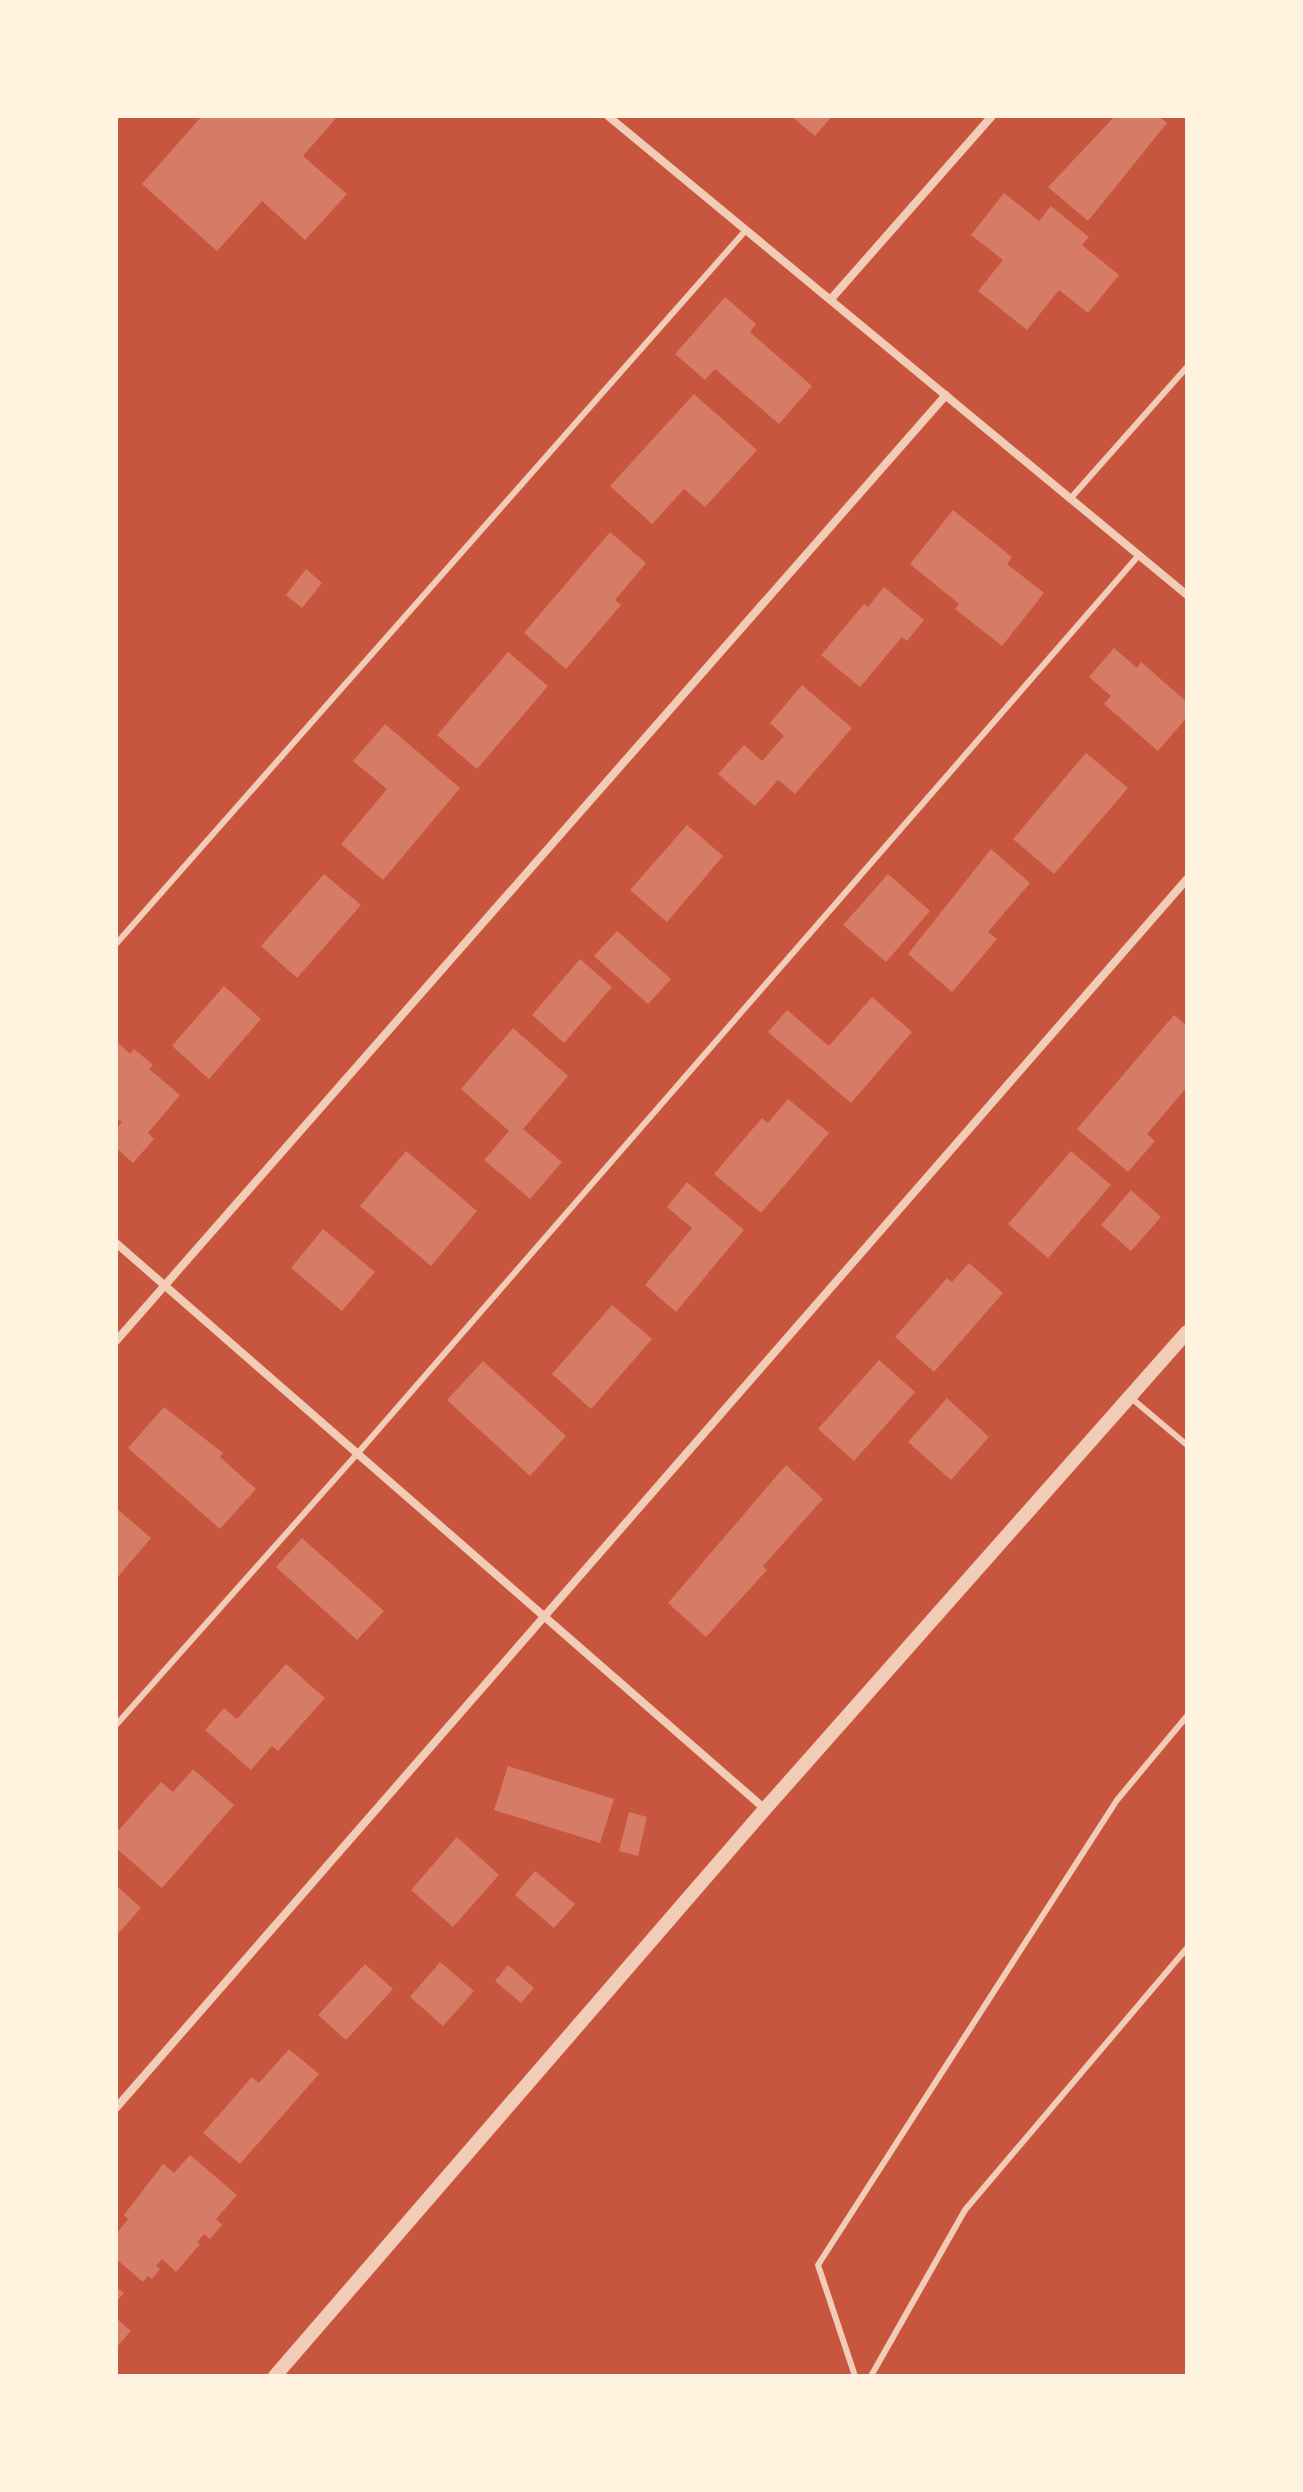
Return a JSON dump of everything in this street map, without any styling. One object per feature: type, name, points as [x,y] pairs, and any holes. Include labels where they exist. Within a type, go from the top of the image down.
[{"type":"street","points":[[608,116],[1187,595]]},
{"type":"street","points":[[831,299],[992,116]]},
{"type":"street","points":[[116,1341],[946,395]]},
{"type":"street","points":[[116,2108],[1187,879]]},
{"type":"street","points":[[116,1243],[765,1809]]},
{"type":"street","points":[[275,2376],[765,1809],[1187,1332]]},
{"type":"lane","points":[[116,944],[746,229]]},
{"type":"lane","points":[[1070,499],[1187,367]]},
{"type":"lane","points":[[116,1725],[357,1454],[1139,555]]},
{"type":"lane","points":[[1130,1397],[1187,1445]]},
{"type":"lane","points":[[855,2376],[818,2265],[1117,1800],[1187,1716]]},
{"type":"lane","points":[[871,2376],[965,2210],[1187,1948]]},
{"type":"building","points":[[202,116],[338,116],[303,156],[347,194],[305,240],[262,201],[217,251],[142,184]]},
{"type":"building","points":[[791,116],[832,116],[815,136]]},
{"type":"building","points":[[1115,116],[1158,116],[1167,123],[1088,221],[1048,187]]},
{"type":"building","points":[[1004,193],[1039,221],[1051,206],[1089,237],[1082,245],[1119,275],[1088,313],[1059,290],[1027,330],[978,291],[1003,260],[971,235]]},
{"type":"building","points":[[725,297],[756,324],[750,332],[812,386],[779,424],[715,369],[705,380],[675,354]]},
{"type":"building","points":[[694,394],[757,450],[705,507],[684,489],[652,524],[610,486]]},
{"type":"building","points":[[953,510],[1012,557],[1007,564],[1044,593],[1002,646],[955,609],[959,604],[910,564]]},
{"type":"building","points":[[610,532],[646,563],[615,600],[621,605],[566,669],[524,633]]},
{"type":"building","points":[[306,569],[322,583],[302,608],[286,595]]},
{"type":"building","points":[[884,587],[924,620],[907,641],[902,637],[860,687],[821,655],[864,604],[868,607]]},
{"type":"building","points":[[1114,648],[1137,668],[1141,662],[1187,702],[1187,717],[1158,751],[1104,704],[1111,696],[1089,677]]},
{"type":"building","points":[[508,652],[548,686],[477,769],[437,735]]},
{"type":"building","points":[[802,685],[852,728],[795,794],[778,780],[755,806],[718,774],[744,745],[762,761],[784,736],[770,723]]},
{"type":"building","points":[[385,724],[460,788],[383,880],[341,844],[387,789],[353,761]]},
{"type":"building","points":[[1086,753],[1128,788],[1054,874],[1013,839]]},
{"type":"building","points":[[687,825],[723,856],[667,922],[630,890]]},
{"type":"building","points":[[991,849],[1030,883],[988,932],[997,939],[952,992],[908,954]]},
{"type":"building","points":[[324,874],[361,905],[297,978],[261,946]]},
{"type":"building","points":[[888,874],[930,911],[886,962],[843,925]]},
{"type":"building","points":[[617,931],[671,979],[648,1004],[594,956]]},
{"type":"building","points":[[580,959],[612,987],[564,1043],[532,1015]]},
{"type":"building","points":[[224,986],[261,1019],[209,1079],[172,1046]]},
{"type":"building","points":[[872,997],[912,1032],[851,1103],[768,1032],[787,1010],[829,1046]]},
{"type":"building","points":[[1174,1015],[1187,1026],[1187,1087],[1147,1134],[1155,1141],[1128,1172],[1077,1129]]},
{"type":"building","points":[[513,1028],[568,1076],[523,1129],[562,1162],[530,1199],[484,1160],[509,1131],[461,1089]]},
{"type":"building","points":[[116,1041],[130,1054],[134,1049],[153,1065],[149,1069],[180,1095],[148,1133],[154,1139],[133,1163],[116,1148],[116,1129],[122,1122],[116,1117]]},
{"type":"building","points":[[788,1099],[829,1133],[761,1213],[714,1174],[762,1118],[768,1123]]},
{"type":"building","points":[[406,1151],[477,1211],[431,1266],[360,1206]]},
{"type":"building","points":[[1071,1151],[1111,1185],[1048,1258],[1008,1224]]},
{"type":"building","points":[[687,1182],[744,1230],[676,1312],[645,1285],[692,1228],[667,1207]]},
{"type":"building","points":[[1131,1190],[1161,1217],[1131,1251],[1101,1225]]},
{"type":"building","points":[[323,1229],[375,1272],[342,1311],[291,1268]]},
{"type":"building","points":[[969,1263],[1003,1293],[934,1372],[895,1337],[947,1278],[952,1282]]},
{"type":"building","points":[[612,1305],[652,1339],[591,1409],[552,1374]]},
{"type":"building","points":[[879,1360],[915,1392],[854,1461],[818,1429]]},
{"type":"building","points":[[483,1361],[566,1436],[530,1476],[447,1400]]},
{"type":"building","points":[[947,1398],[989,1437],[951,1480],[908,1442]]},
{"type":"building","points":[[164,1407],[223,1453],[220,1457],[256,1489],[220,1529],[128,1448]]},
{"type":"building","points":[[786,1465],[823,1499],[763,1566],[767,1570],[706,1637],[668,1603]]},
{"type":"building","points":[[116,1508],[151,1538],[116,1579]]},
{"type":"building","points":[[302,1538],[384,1611],[357,1640],[276,1567]]},
{"type":"building","points":[[286,1664],[325,1698],[278,1751],[272,1746],[251,1770],[205,1730],[224,1708],[237,1719]]},
{"type":"building","points":[[508,1766],[614,1799],[600,1843],[494,1810]]},
{"type":"building","points":[[193,1769],[234,1805],[162,1888],[116,1848],[116,1828],[119,1830],[161,1782],[173,1792]]},
{"type":"building","points":[[629,1812],[647,1817],[638,1856],[619,1851]]},
{"type":"building","points":[[457,1837],[499,1875],[453,1927],[411,1890]]},
{"type":"building","points":[[535,1871],[575,1904],[554,1928],[515,1895]]},
{"type":"building","points":[[116,1885],[141,1908],[116,1936]]},
{"type":"building","points":[[440,1962],[474,1991],[443,2026],[410,1997]]},
{"type":"building","points":[[365,1964],[393,1989],[346,2040],[318,2015]]},
{"type":"building","points":[[508,1965],[534,1988],[521,2003],[495,1981]]},
{"type":"building","points":[[289,2049],[319,2074],[240,2164],[203,2133],[252,2077],[259,2083]]},
{"type":"building","points":[[190,2155],[237,2195],[216,2219],[222,2225],[210,2239],[204,2234],[197,2242],[200,2244],[176,2272],[162,2259],[156,2266],[160,2269],[152,2279],[148,2276],[143,2282],[116,2259],[116,2234],[128,2219],[124,2215],[163,2164],[174,2173]]},
{"type":"building","points":[[116,2287],[124,2293],[116,2302]]},
{"type":"building","points":[[116,2318],[131,2331],[116,2348]]}]
